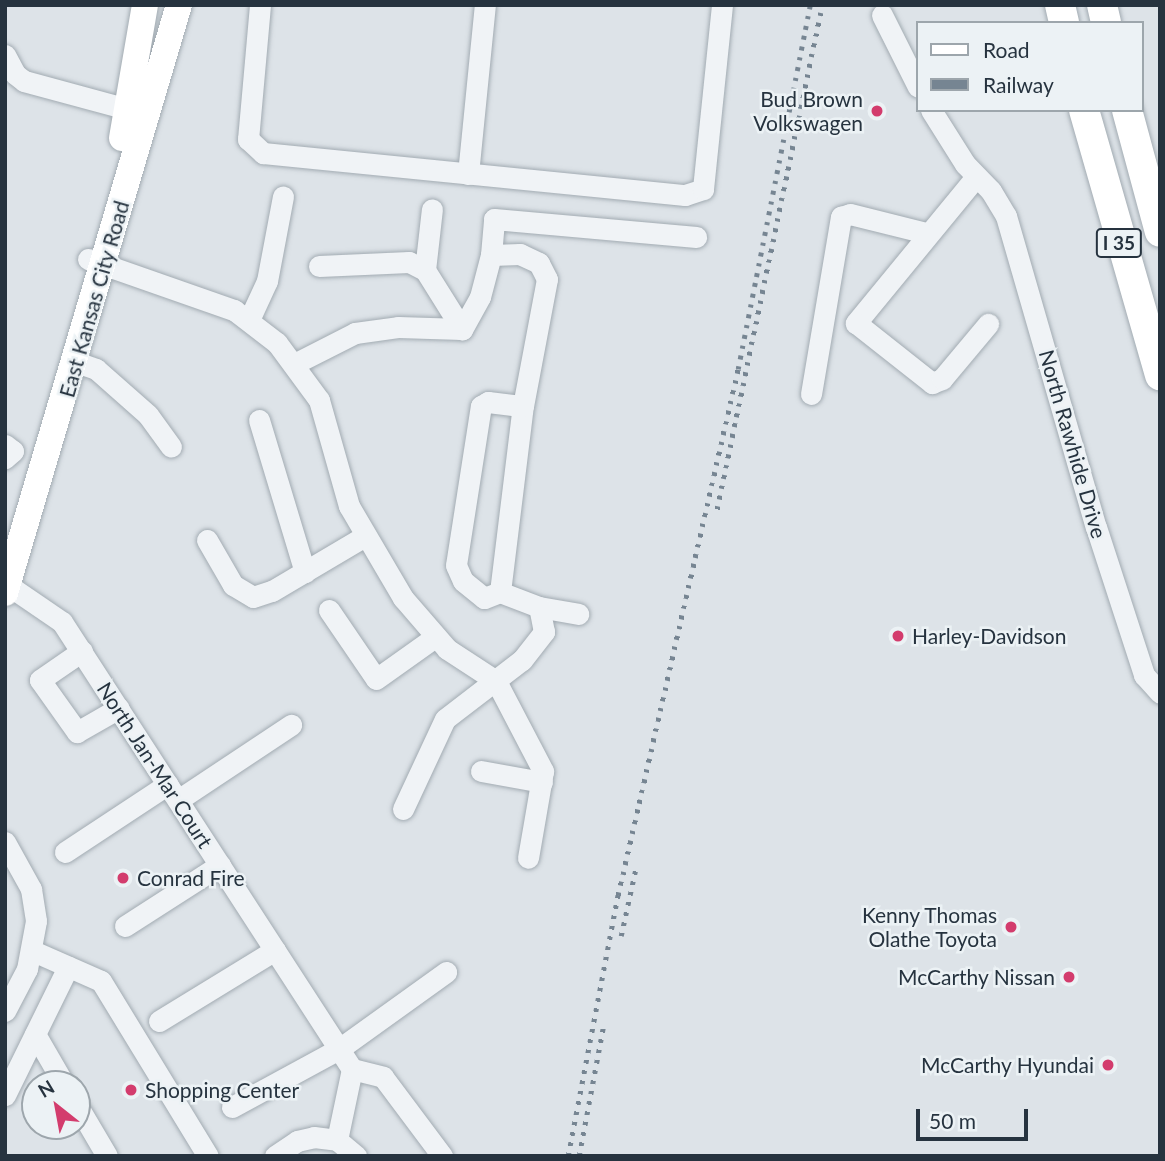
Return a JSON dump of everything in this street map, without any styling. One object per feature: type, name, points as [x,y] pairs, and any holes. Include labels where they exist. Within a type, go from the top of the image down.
[{"type":"highway","name":"I 35","points":[[1085,112],[1160,375]]},
{"type":"highway","name":"I 35","points":[[1128,112],[1160,232]]},
{"type":"main road","name":"East Kansas City Road","points":[[139,112],[145,5]]},
{"type":"main road","name":"East Kansas City Road","points":[[6,587],[76,362],[96,262],[139,112],[179,5]]},
{"type":"main road","name":"East Kansas City Road","points":[[5,537],[14,453],[96,262]]},
{"type":"street","points":[[260,5],[248,139],[263,153],[685,195],[703,189],[722,5]]},
{"type":"street","points":[[468,174],[485,5]]},
{"type":"street","points":[[882,15],[916,83]]},
{"type":"street","points":[[5,55],[10,79],[139,112]]},
{"type":"street","name":"North Rawhide Drive","points":[[932,112],[1006,216],[1144,675],[1160,693]]},
{"type":"street","points":[[820,341],[856,323],[926,233],[983,184]]},
{"type":"street","points":[[250,320],[267,281],[282,196]]},
{"type":"street","points":[[425,270],[432,209]]},
{"type":"street","points":[[811,394],[841,217],[850,214],[926,233]]},
{"type":"street","points":[[462,329],[480,297],[491,255],[494,219],[696,237]]},
{"type":"street","points":[[491,255],[520,254],[539,262],[547,279],[523,406],[500,592]]},
{"type":"street","points":[[96,262],[203,297],[250,320],[296,363],[327,418],[341,483],[365,536],[403,598],[435,637],[496,681],[538,757],[542,782],[528,858]]},
{"type":"street","points":[[319,266],[409,262],[425,270],[462,329]]},
{"type":"street","points":[[856,323],[932,383],[942,380],[988,324]]},
{"type":"street","points":[[296,363],[355,333],[398,327],[462,329]]},
{"type":"street","points":[[76,362],[96,369],[148,415],[171,447]]},
{"type":"street","points":[[523,406],[488,402],[481,406],[456,565],[463,581],[484,598],[500,592],[539,607],[578,614]]},
{"type":"street","points":[[259,420],[304,572]]},
{"type":"street","points":[[207,540],[233,585],[253,597],[304,572],[365,536]]},
{"type":"street","name":"North Jan-Mar Court","points":[[6,587],[62,622],[352,1069]]},
{"type":"street","points":[[402,809],[445,719],[522,660],[544,632],[539,607]]},
{"type":"street","points":[[329,610],[376,679],[435,637]]},
{"type":"street","points":[[82,651],[40,680],[77,732],[119,708]]},
{"type":"street","points":[[65,852],[292,725]]},
{"type":"street","points":[[481,771],[542,782]]},
{"type":"street","points":[[5,842],[32,889],[36,921],[33,951],[5,1011]]},
{"type":"street","points":[[125,926],[220,864]]},
{"type":"street","points":[[159,1021],[275,950]]},
{"type":"street","points":[[33,951],[91,974],[108,990],[208,1156]]},
{"type":"street","points":[[5,1095],[68,967]]},
{"type":"street","points":[[232,1107],[339,1049],[446,972]]},
{"type":"street","points":[[34,1034],[56,1070]]},
{"type":"street","points":[[338,1140],[352,1069],[383,1077],[442,1156]]},
{"type":"street","points":[[91,1129],[107,1156]]},
{"type":"street","points":[[275,1156],[306,1137],[338,1140],[356,1156]]},
{"type":"railway","points":[[568,1156],[618,895],[738,369],[810,5]]},
{"type":"railway","points":[[717,509],[822,5]]},
{"type":"railway","points":[[621,936],[636,867]]},
{"type":"railway","points":[[579,1156],[603,1028]]},
{"type":"place","name":"Bud Brown Volkswagen","points":[[877,111]]},
{"type":"place","name":"Harley-Davidson","points":[[898,636]]},
{"type":"place","name":"Conrad Fire","points":[[123,878]]},
{"type":"place","name":"Kenny Thomas Olathe Toyota","points":[[1011,927]]},
{"type":"place","name":"McCarthy Nissan","points":[[1069,977]]},
{"type":"place","name":"McCarthy Hyundai","points":[[1108,1065]]},
{"type":"place","name":"Shopping Center","points":[[131,1090]]}]
